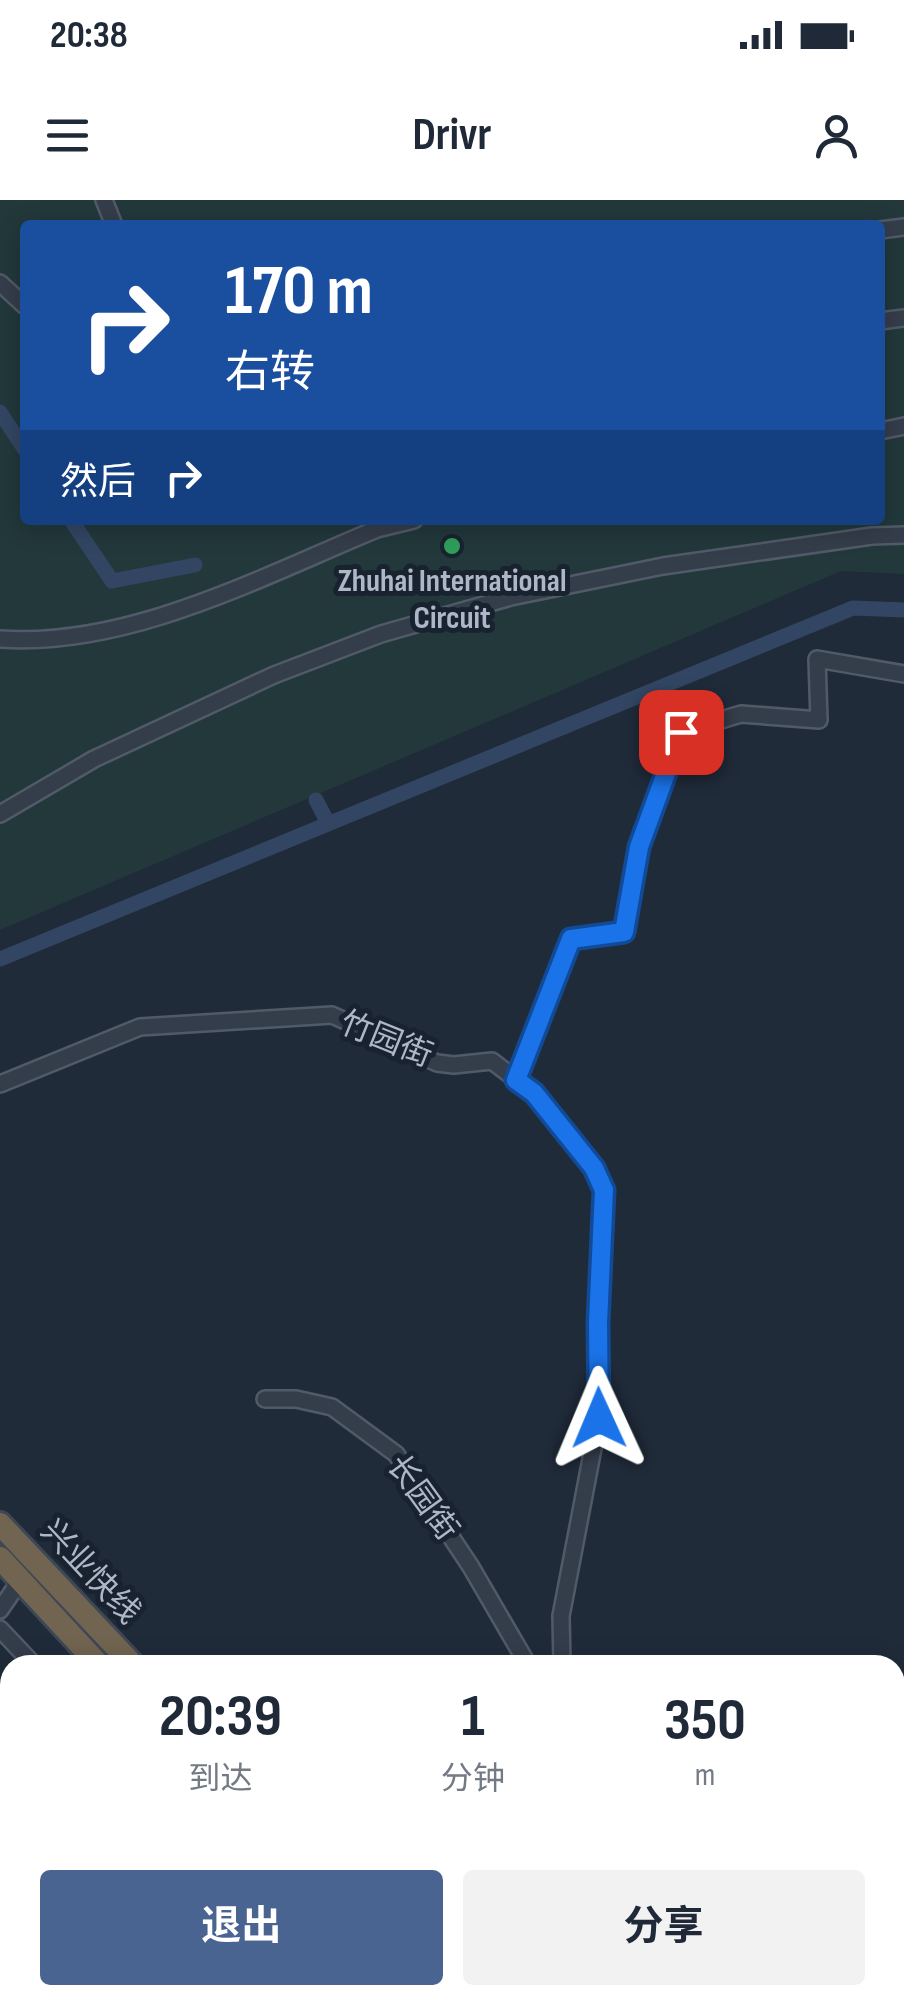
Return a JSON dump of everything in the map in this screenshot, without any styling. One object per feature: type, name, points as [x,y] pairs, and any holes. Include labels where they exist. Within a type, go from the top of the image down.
[{"type":"highway","name":"兴业快线","points":[[0,1524],[123,1655]]},
{"type":"highway","name":"兴业快线","points":[[0,1558],[90,1655]]},
{"type":"street","points":[[0,283],[20,301]]},
{"type":"street","points":[[0,639],[35,642],[160,618],[393,525]]},
{"type":"street","points":[[0,814],[94,759],[274,674],[381,634],[510,597],[663,566],[872,536],[904,536]]},
{"type":"street","points":[[516,1080],[571,939],[624,932],[639,847],[681,732],[741,714],[819,720],[818,659],[904,674]]},
{"type":"street","name":"竹园街","points":[[0,1084],[140,1027],[332,1015],[437,1063],[492,1061],[534,1093],[594,1168],[604,1190],[598,1323],[599,1418],[561,1616],[562,1655]]},
{"type":"street","name":"长园街","points":[[265,1398],[296,1399],[332,1407],[396,1454],[471,1567],[522,1655]]},
{"type":"street","points":[[0,1512],[135,1655]]},
{"type":"street","points":[[0,1571],[79,1655]]},
{"type":"street","points":[[0,1610],[15,1588]]},
{"type":"street","points":[[0,1629],[25,1655]]},
{"type":"green space","name":"Zhuhai International Circuit","points":[[0,200],[904,200],[904,574],[841,571],[0,930]]},
{"type":"waterway","points":[[0,412],[20,442]]},
{"type":"waterway","points":[[74,525],[112,581],[195,565]]},
{"type":"waterway","points":[[0,959],[853,608],[904,610]]},
{"type":"waterway","points":[[316,800],[328,823]]},
{"type":"place","name":"Zhuhai International Circuit","points":[[452,546]]},
{"type":"route","points":[[599,1418],[598,1323],[604,1190],[594,1168],[534,1093],[516,1080],[571,939],[624,932],[639,847],[681,732]]}]
